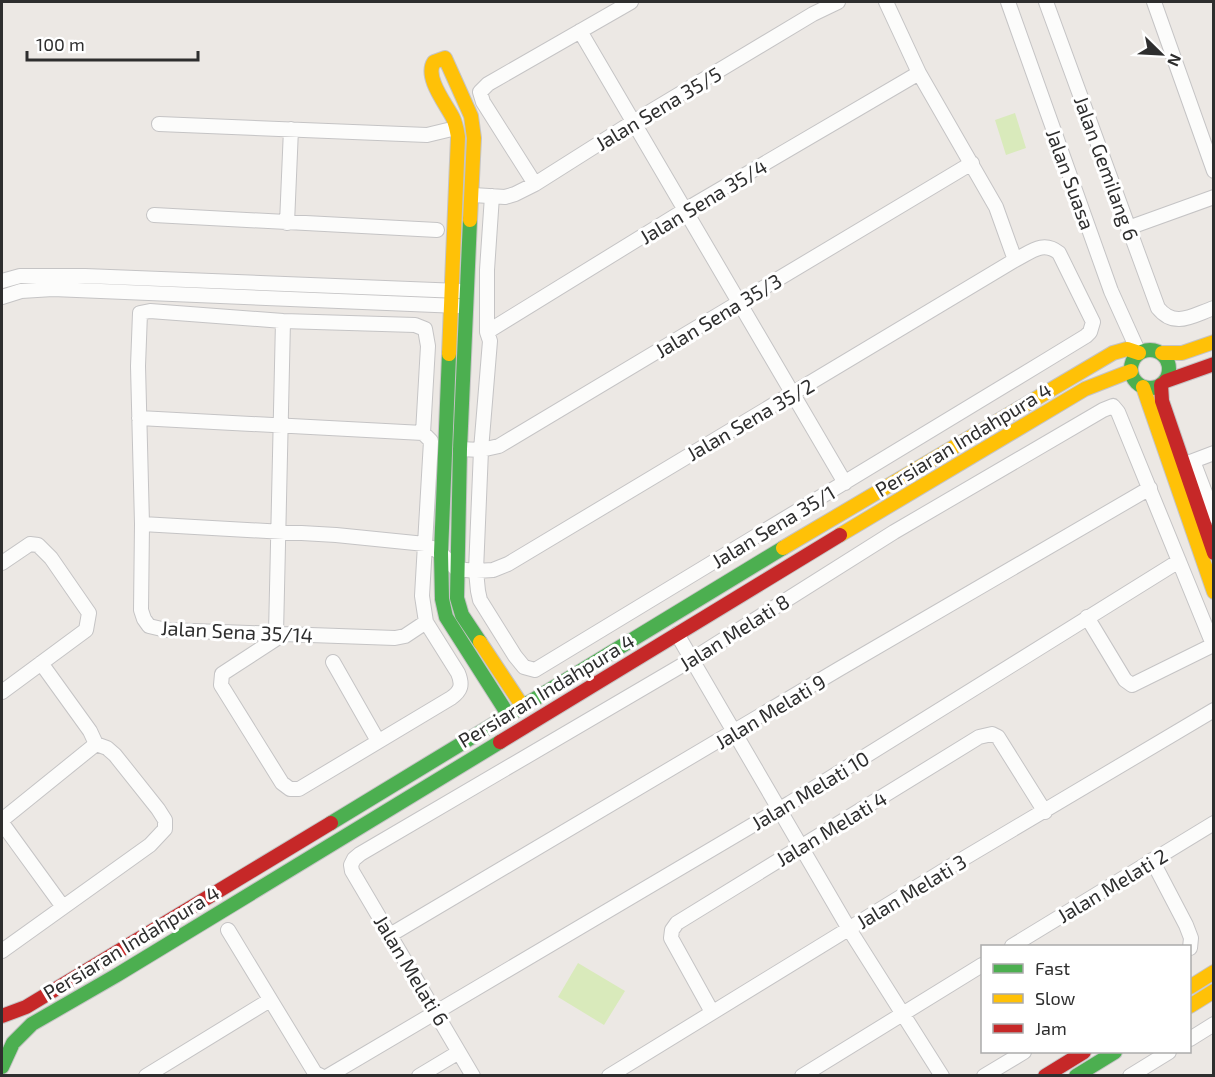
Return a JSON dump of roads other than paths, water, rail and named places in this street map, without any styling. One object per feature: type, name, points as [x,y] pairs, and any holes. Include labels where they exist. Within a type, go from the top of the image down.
[{"type":"street","points":[[535,184],[483,102],[480,92],[488,84],[630,2]]},
{"type":"street","name":"Jalan Sena 35/5","points":[[473,195],[515,194],[535,184],[810,8],[838,2]]},
{"type":"street","points":[[886,2],[919,73],[996,207],[1015,260]]},
{"type":"street","name":"Jalan Suasa","points":[[1008,2],[1111,291],[1139,353]]},
{"type":"street","name":"Jalan Gemilang 6","points":[[1046,2],[1158,308],[1168,318],[1183,319],[1214,308]]},
{"type":"street","points":[[1154,2],[1214,171]]},
{"type":"street","points":[[580,31],[845,483]]},
{"type":"street","points":[[509,716],[446,617],[442,599],[441,553],[458,137],[431,68],[432,64],[441,58],[445,58],[471,116],[474,138],[460,449],[457,598],[462,615],[523,707]]},
{"type":"street","name":"Jalan Sena 35/4","points":[[487,332],[685,210],[919,73]]},
{"type":"street","points":[[159,123],[427,135],[456,128]]},
{"type":"street","points":[[287,223],[291,129]]},
{"type":"street","name":"Jalan Sena 35/3","points":[[460,449],[481,450],[500,446],[972,164]]},
{"type":"street","points":[[476,571],[481,450],[490,341],[487,332],[486,270],[492,196]]},
{"type":"street","points":[[1128,228],[1214,197]]},
{"type":"street","points":[[154,215],[437,230]]},
{"type":"street","name":"Jalan Sena 35/2","points":[[456,569],[476,571],[501,568],[1015,260],[1042,246],[1059,253]]},
{"type":"street","name":"Jalan Sena 35/1","points":[[476,571],[480,600],[514,656],[524,667],[535,670],[1046,361],[1090,332],[1092,318],[1059,253]]},
{"type":"street","points":[[2,281],[36,275],[141,277],[468,291]]},
{"type":"street","points":[[141,277],[142,524],[336,535],[425,544],[441,553],[456,569]]},
{"type":"street","points":[[2,297],[21,291],[53,289],[467,306]]},
{"type":"street","points":[[140,313],[150,311],[283,321],[415,325],[425,329],[428,346],[423,433]]},
{"type":"street","points":[[140,418],[281,425],[423,433],[431,441],[421,587],[426,622],[462,681],[461,687],[451,698],[299,789],[290,789],[282,783],[221,685],[222,674],[279,634],[279,532],[281,425],[283,321]]},
{"type":"street","points":[[1214,342],[1182,353],[1162,353],[1150,350],[1139,353],[1133,360],[1131,371],[1135,381],[1149,389],[1214,364]]},
{"type":"street","name":"Persiaran Indahpura 4","points":[[2,1016],[26,1007],[872,494],[1113,352],[1127,349],[1139,353]]},
{"type":"street","points":[[1162,353],[1168,363],[1169,372],[1163,383],[1162,401],[1214,516]]},
{"type":"street","name":"Persiaran Indahpura 4","points":[[2,1066],[7,1051],[19,1034],[32,1024],[1085,389],[1131,371]]},
{"type":"street","points":[[1143,387],[1214,592]]},
{"type":"street","name":"Jalan Melati 8","points":[[351,865],[354,859],[368,849],[691,660],[803,588],[998,470],[1108,407],[1113,406],[1118,412],[1150,488]]},
{"type":"street","points":[[1188,462],[1214,453]]},
{"type":"street","points":[[1188,462],[1214,553]]},
{"type":"street","points":[[1086,617],[1125,680],[1132,686],[1209,647],[1212,642],[1150,488]]},
{"type":"street","name":"Jalan Melati 9","points":[[390,935],[1150,488]]},
{"type":"street","name":"Jalan Sena 35/14","points":[[142,524],[141,610],[149,626],[166,630],[395,638],[405,636],[426,622]]},
{"type":"street","points":[[2,563],[30,544],[38,545],[45,550],[89,613],[86,630],[2,692]]},
{"type":"street","name":"Jalan Melati 10","points":[[328,1076],[780,809],[1179,561]]},
{"type":"street","points":[[677,634],[849,929],[942,1076]]},
{"type":"street","points":[[333,662],[378,741]]},
{"type":"street","points":[[2,951],[150,845],[165,829],[165,820],[158,809],[121,762],[107,748],[96,744],[90,731],[41,663]]},
{"type":"street","name":"Jalan Melati 3","points":[[609,1076],[1214,710]]},
{"type":"street","name":"Jalan Melati 4","points":[[712,1012],[676,949],[671,938],[672,930],[685,917],[985,735],[992,734],[998,737],[1045,812]]},
{"type":"street","points":[[63,907],[2,822],[96,744]]},
{"type":"street","name":"Jalan Melati 2","points":[[1014,945],[1214,823]]},
{"type":"street","points":[[1152,860],[1191,938],[1190,945]]},
{"type":"street","name":"Jalan Melati 6","points":[[351,865],[352,871],[437,1011],[473,1076]]},
{"type":"street","points":[[228,930],[315,1073],[321,1076]]},
{"type":"street","points":[[802,1076],[981,966]]},
{"type":"street","points":[[1191,986],[1214,972]]},
{"type":"street","points":[[1191,1005],[1214,991]]},
{"type":"street","points":[[146,1076],[270,1000]]},
{"type":"street","points":[[1191,1038],[1214,1024]]},
{"type":"street","points":[[419,1076],[459,1052]]},
{"type":"street","points":[[984,1076],[1022,1053]]},
{"type":"street","points":[[1045,1076],[1082,1053]]},
{"type":"street","points":[[1076,1076],[1113,1053]]},
{"type":"street","points":[[1130,1076],[1167,1053]]}]
